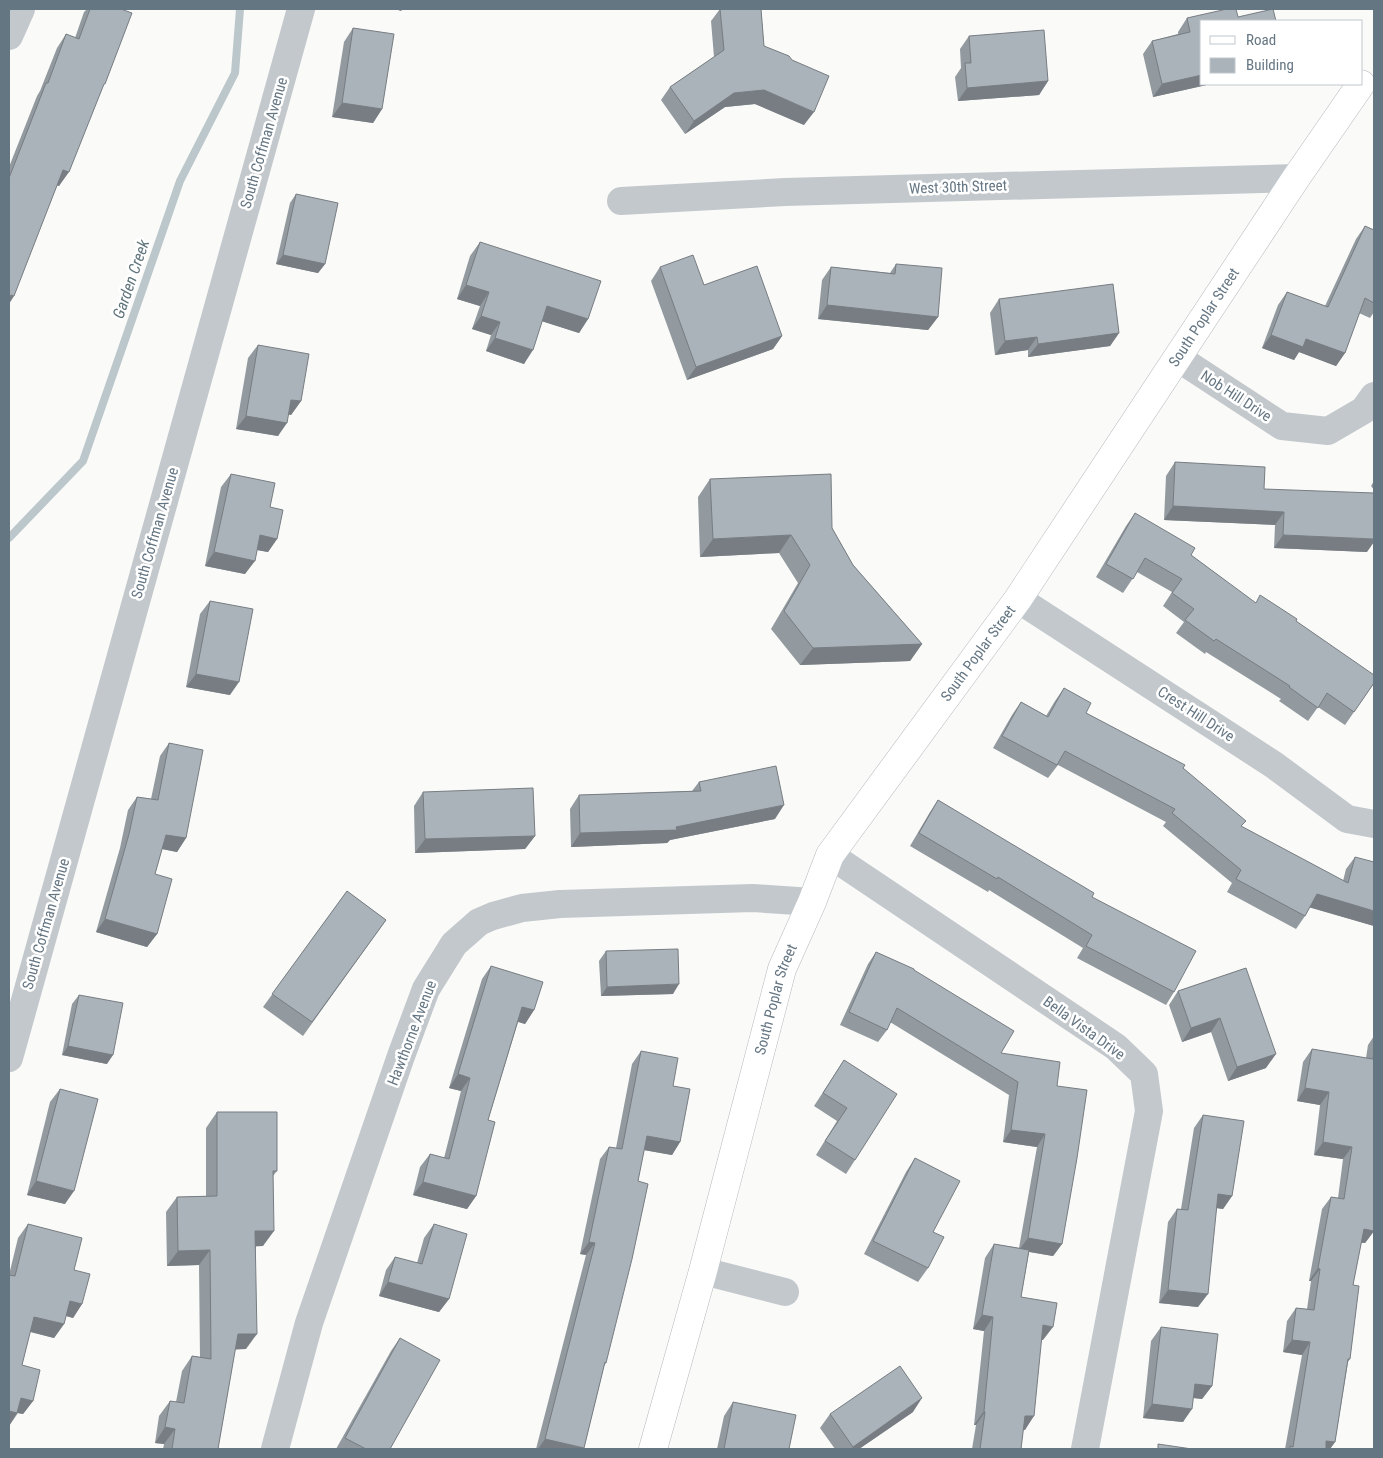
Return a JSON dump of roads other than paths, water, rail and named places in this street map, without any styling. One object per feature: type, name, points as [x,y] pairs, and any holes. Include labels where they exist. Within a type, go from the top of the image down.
[{"type":"main road","name":"South Poplar Street","points":[[1363,80],[1374,64]]},
{"type":"main road","name":"South Poplar Street","points":[[653,1449],[703,1271],[782,969],[812,902],[830,855],[1018,599],[1296,178],[1360,85]]},
{"type":"street","points":[[9,36],[21,9]]},
{"type":"street","name":"South Coffman Avenue","points":[[9,1058],[302,9]]},
{"type":"street","name":"West 30th Street","points":[[621,201],[785,192],[1296,178]]},
{"type":"street","name":"Nob Hill Drive","points":[[1178,358],[1282,426],[1328,431],[1364,410],[1374,396]]},
{"type":"street","name":"Crest Hill Drive","points":[[1018,599],[1274,765],[1347,819],[1374,824]]},
{"type":"street","name":"Bella Vista Drive","points":[[830,855],[1116,1047],[1144,1074],[1149,1111],[1085,1449]]},
{"type":"street","name":"Hawthorne Avenue","points":[[275,1449],[309,1323],[401,1056],[426,989],[454,944],[479,922],[522,908],[560,904],[753,898],[812,902]]},
{"type":"street","points":[[703,1271],[785,1292]]},
{"type":"waterway","name":"Garden Creek","points":[[9,538],[83,461],[180,181],[235,73],[240,9]]}]
